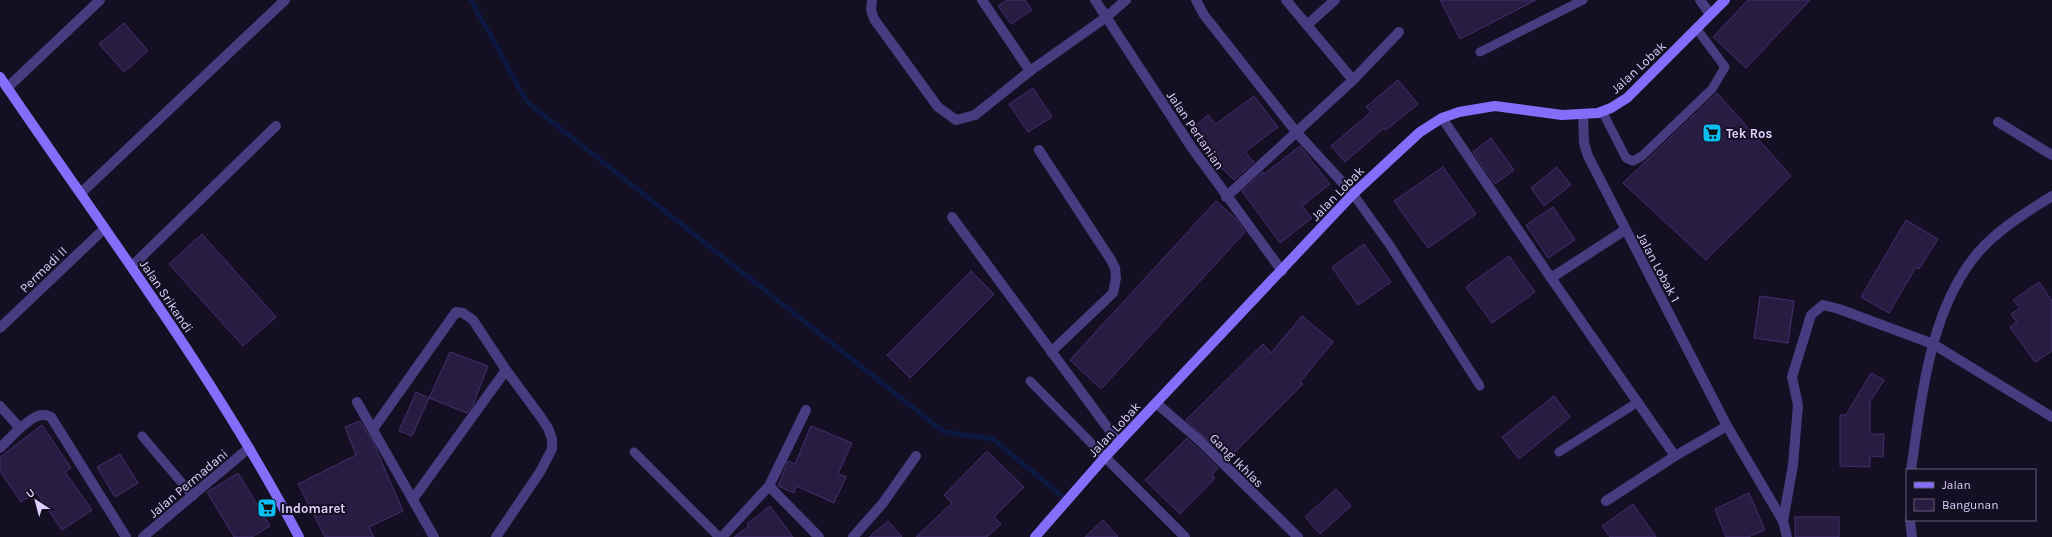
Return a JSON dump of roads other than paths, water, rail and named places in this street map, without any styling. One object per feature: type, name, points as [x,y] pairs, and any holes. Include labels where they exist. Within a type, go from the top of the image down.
[{"type":"main road","name":"Jalan Lobak","points":[[1035,537],[1105,457],[1353,194],[1420,132],[1442,118],[1473,108],[1495,106],[1562,115],[1583,115],[1602,111],[1626,98],[1724,0]]},
{"type":"main road","name":"Jalan Srikandi","points":[[0,77],[81,192],[104,229],[132,266],[212,387],[249,448],[299,537]]},
{"type":"street","points":[[7,88],[100,0]]},
{"type":"street","points":[[81,192],[285,0]]},
{"type":"street","points":[[872,0],[874,20],[938,107],[956,120],[975,115],[1030,71],[1105,18],[1126,0]]},
{"type":"street","points":[[982,0],[1030,71]]},
{"type":"street","name":"Jalan Pertanian","points":[[1095,0],[1105,18],[1226,197],[1282,271]]},
{"type":"street","points":[[1196,0],[1204,15],[1297,133],[1353,194]]},
{"type":"street","points":[[1286,0],[1353,80]]},
{"type":"street","points":[[1307,25],[1335,0]]},
{"type":"street","points":[[1700,0],[1710,14]]},
{"type":"street","points":[[1226,197],[1353,80],[1399,32]]},
{"type":"street","name":"Jalan Lobak 1","points":[[1583,115],[1584,143],[1588,156],[1727,426],[1783,521]]},
{"type":"street","points":[[1442,118],[1675,456]]},
{"type":"street","points":[[1998,122],[2052,155]]},
{"type":"street","points":[[132,266],[276,126]]},
{"type":"street","points":[[1038,150],[1111,260],[1116,278],[1113,293],[1051,352]]},
{"type":"street","points":[[1911,469],[1933,344],[1951,295],[1966,268],[1984,246],[2011,222],[2052,196]]},
{"type":"street","points":[[952,217],[1119,443]]},
{"type":"street","name":"Permadi II","points":[[0,328],[104,229]]},
{"type":"street","points":[[1551,278],[1625,230]]},
{"type":"street","points":[[1787,537],[1783,521],[1793,464],[1798,404],[1792,377],[1812,313],[1820,307],[1827,305],[1933,344],[2052,417]]},
{"type":"street","points":[[373,430],[456,312],[463,313],[473,320],[506,370],[548,428],[552,439],[552,449],[540,472],[496,537]]},
{"type":"street","points":[[413,499],[506,370]]},
{"type":"street","points":[[358,402],[434,537]]},
{"type":"street","name":"Gang Ikhlas","points":[[1156,403],[1198,439],[1298,537]]},
{"type":"street","points":[[0,406],[20,428]]},
{"type":"street","points":[[720,537],[769,486],[806,410]]},
{"type":"street","points":[[0,448],[20,428],[38,415],[46,414],[51,417],[126,537]]},
{"type":"street","points":[[1606,501],[1675,456],[1727,426]]},
{"type":"street","name":"Jalan Permadani","points":[[144,537],[249,448]]},
{"type":"street","points":[[854,537],[891,492],[916,456]]},
{"type":"street","points":[[1105,457],[1185,537]]},
{"type":"street","points":[[769,486],[819,537]]},
{"type":"street","points":[[1910,521],[1912,537]]},
{"type":"lane","points":[[1480,52],[1583,0]]},
{"type":"lane","points":[[1602,111],[1626,158],[1633,161],[1642,156],[1712,89],[1725,67],[1696,28]]},
{"type":"lane","points":[[1353,194],[1389,244],[1480,386]]},
{"type":"lane","points":[[1030,382],[1105,457]]},
{"type":"lane","points":[[1559,452],[1638,402]]},
{"type":"lane","points":[[142,436],[192,496]]},
{"type":"lane","points":[[634,452],[720,537]]},
{"type":"waterway","points":[[471,0],[527,102],[944,432],[993,439],[1062,496]]},
{"type":"place","name":"Tek Ros","points":[[1712,133]]},
{"type":"place","name":"Indomaret","points":[[267,508]]}]
